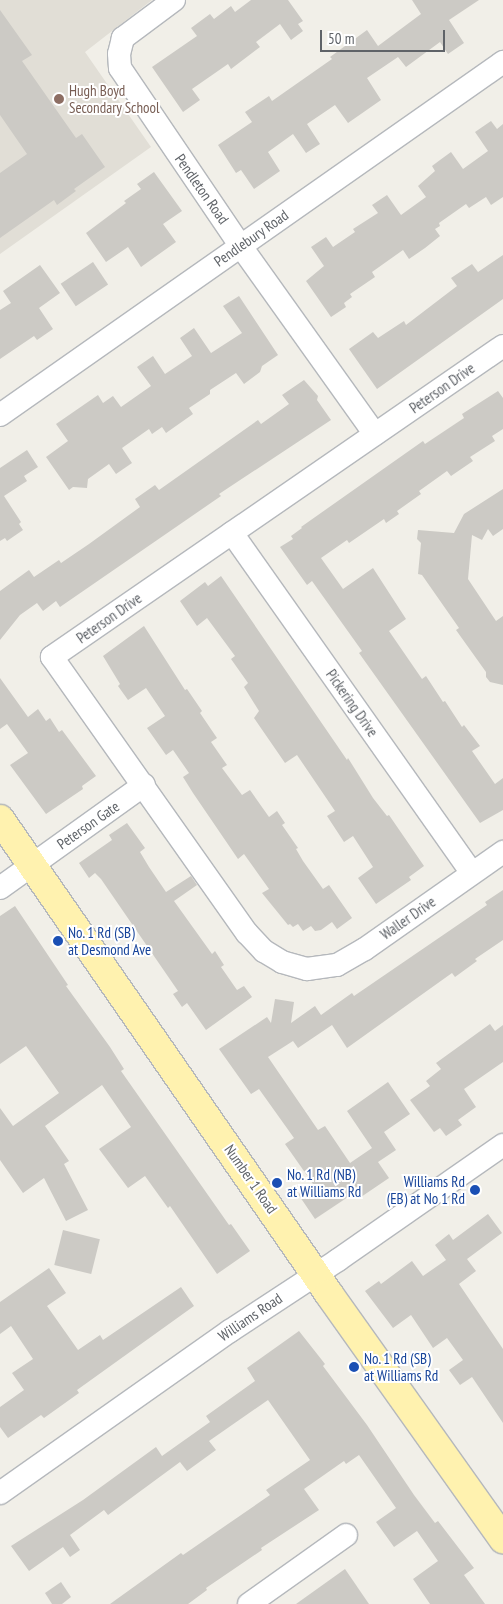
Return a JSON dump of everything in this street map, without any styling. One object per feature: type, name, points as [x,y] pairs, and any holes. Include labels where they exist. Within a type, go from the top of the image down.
[{"type":"main road","name":"Number 1 Road","points":[[0,819],[503,1539]]},
{"type":"street","name":"Pendleton Road","points":[[174,0],[123,38],[119,54],[120,68],[240,245],[375,434]]},
{"type":"street","name":"Pendlebury Road","points":[[0,415],[503,62]]},
{"type":"street","name":"Peterson Drive","points":[[307,969],[292,966],[272,958],[252,939],[52,657],[503,346]]},
{"type":"street","name":"Pickering Drive","points":[[232,533],[472,873]]},
{"type":"street","name":"Peterson Gate","points":[[0,888],[144,785]]},
{"type":"street","name":"Waller Drive","points":[[307,969],[326,968],[349,959],[503,852]]},
{"type":"street","name":"Williams Road","points":[[0,1493],[230,1330],[503,1145]]},
{"type":"street","points":[[255,1602],[346,1535]]},
{"type":"shaded area","name":"Hugh Boyd Secondary School","points":[[0,0],[152,0],[85,52],[151,147],[0,254]]},
{"type":"building","points":[[251,0],[288,0],[303,21],[298,24],[303,31],[291,40],[280,24],[256,42],[260,47],[231,69],[228,64],[192,89],[200,100],[183,112],[152,67],[197,36],[191,28],[210,14],[214,19],[231,6],[235,12]]},
{"type":"building","points":[[412,0],[479,0],[449,20],[464,43],[448,54],[440,42],[406,67],[398,57],[367,78],[381,100],[348,123],[335,105],[307,124],[320,144],[306,153],[293,134],[268,152],[280,171],[254,189],[241,170],[236,173],[218,145],[252,122],[245,112],[269,96],[272,101],[332,59],[330,57],[367,30],[378,46],[421,14]]},
{"type":"building","points":[[0,10],[32,55],[22,61],[76,138],[82,134],[105,167],[74,189],[76,191],[57,205],[54,200],[0,238],[0,173],[27,154],[0,115]]},
{"type":"building","points":[[491,121],[497,129],[503,124],[503,197],[491,205],[486,197],[469,208],[466,204],[439,223],[440,226],[435,229],[440,236],[425,248],[409,259],[403,250],[372,272],[375,277],[350,294],[352,297],[344,303],[346,307],[331,317],[306,281],[324,266],[311,247],[326,237],[333,247],[355,232],[353,229],[378,213],[372,205],[387,195],[401,215],[426,197],[418,186],[435,171],[432,166],[440,160],[451,152],[463,169],[488,151],[475,132]]},
{"type":"building","points":[[154,172],[182,211],[163,224],[176,242],[141,267],[128,247],[106,262],[86,233],[126,203],[124,201],[141,189],[137,184]]},
{"type":"building","points":[[503,255],[503,299],[377,389],[349,349],[373,332],[378,338],[404,321],[406,325],[457,286],[451,278],[472,264],[478,272]]},
{"type":"building","points":[[93,262],[108,284],[76,306],[61,284]]},
{"type":"building","points":[[40,265],[60,293],[39,308],[53,329],[37,340],[34,336],[0,359],[0,310],[11,303],[3,291]]},
{"type":"building","points":[[239,296],[278,355],[262,366],[260,372],[244,384],[236,373],[210,390],[210,394],[189,408],[193,414],[166,433],[162,427],[152,434],[149,429],[122,448],[132,463],[116,474],[109,464],[88,479],[87,488],[73,487],[69,490],[46,457],[68,441],[56,424],[98,395],[103,403],[113,396],[121,407],[151,386],[137,367],[153,356],[165,374],[192,356],[180,338],[194,328],[211,353],[242,333],[223,306]]},
{"type":"building","points":[[304,380],[318,396],[317,400],[331,420],[219,494],[221,496],[60,607],[56,601],[43,611],[37,603],[20,615],[0,640],[0,591],[29,570],[34,577],[59,560],[61,563],[89,544],[140,507],[135,499],[155,485],[159,490],[258,420],[261,424],[289,404],[282,395]]},
{"type":"building","points":[[498,391],[503,398],[503,429],[492,436],[495,441],[470,457],[473,461],[451,476],[447,471],[419,491],[421,494],[397,511],[399,514],[386,523],[384,519],[349,543],[347,540],[321,558],[343,589],[373,568],[406,619],[389,631],[422,679],[426,676],[462,727],[464,725],[480,746],[472,751],[495,784],[503,778],[503,810],[480,823],[359,653],[362,651],[312,581],[307,585],[280,547],[293,539],[291,536],[301,527],[423,441],[425,444],[464,418],[462,414]]},
{"type":"building","points":[[27,450],[38,467],[24,476],[27,481],[4,496],[21,522],[19,524],[23,530],[7,541],[5,538],[0,541],[0,468]]},
{"type":"building","points":[[503,489],[503,529],[493,536],[488,529],[482,540],[472,535],[468,579],[496,621],[503,616],[503,685],[490,682],[486,677],[486,672],[456,630],[459,628],[422,575],[418,574],[421,543],[417,539],[418,530],[454,533],[464,514]]},
{"type":"building","points":[[221,576],[347,760],[348,758],[373,798],[387,816],[389,815],[424,866],[409,877],[411,880],[376,904],[358,878],[373,867],[353,836],[344,842],[327,816],[335,811],[297,755],[285,763],[254,718],[259,711],[244,687],[248,683],[231,659],[235,656],[207,618],[197,626],[180,601],[205,582],[208,586]]},
{"type":"building","points":[[144,626],[185,690],[187,689],[202,711],[200,713],[217,738],[211,742],[227,765],[222,768],[242,795],[250,790],[269,817],[277,811],[285,823],[282,825],[298,848],[296,849],[303,861],[323,889],[329,885],[352,918],[337,929],[332,922],[321,930],[315,931],[311,926],[303,931],[298,924],[293,927],[290,924],[288,925],[262,893],[269,889],[244,854],[238,859],[193,793],[183,777],[189,773],[173,750],[166,755],[147,728],[165,716],[146,688],[128,700],[118,686],[120,684],[103,656]]},
{"type":"building","points":[[0,678],[28,717],[38,709],[46,721],[50,718],[59,732],[62,730],[96,776],[82,786],[83,789],[46,814],[10,765],[28,753],[7,724],[0,729]]},
{"type":"building","points":[[127,823],[145,848],[140,852],[166,892],[191,876],[197,885],[174,901],[212,954],[215,951],[224,965],[221,967],[237,990],[244,986],[252,997],[206,1030],[187,1003],[182,1007],[173,994],[178,991],[101,879],[95,873],[89,878],[79,863],[112,840],[109,835]]},
{"type":"building","points":[[503,890],[503,940],[475,959],[477,961],[455,977],[452,973],[347,1048],[332,1025],[298,1048],[293,1041],[268,1057],[318,1130],[325,1126],[350,1163],[372,1148],[347,1111],[388,1082],[410,1114],[384,1132],[396,1150],[378,1162],[389,1178],[361,1197],[357,1191],[315,1219],[298,1194],[313,1184],[285,1144],[294,1138],[259,1089],[251,1094],[219,1049],[267,1017],[271,1023],[275,999],[294,1002],[291,1023],[315,1006],[321,1015],[352,993],[354,996],[487,905],[485,902]]},
{"type":"building","points":[[15,906],[68,985],[66,986],[110,1047],[124,1069],[121,1071],[229,1225],[231,1224],[250,1251],[217,1274],[170,1206],[168,1208],[145,1176],[128,1188],[99,1149],[131,1127],[102,1085],[45,1126],[69,1161],[64,1164],[88,1210],[66,1221],[44,1178],[23,1193],[0,1160],[0,1108],[13,1126],[59,1093],[26,1046],[0,1064],[0,916]]},
{"type":"building","points":[[490,1024],[495,1031],[503,1025],[503,1062],[464,1089],[476,1107],[458,1120],[462,1125],[446,1136],[440,1128],[434,1132],[410,1100],[430,1086],[426,1081],[441,1069],[436,1063]]},
{"type":"building","points":[[488,1214],[502,1233],[467,1259],[476,1271],[459,1284],[503,1349],[503,1423],[472,1377],[460,1385],[449,1370],[463,1360],[447,1338],[433,1348],[411,1315],[393,1328],[365,1291],[379,1281],[381,1284],[412,1261],[423,1276],[446,1260],[435,1245],[449,1234],[453,1240]]},
{"type":"building","points":[[63,1230],[100,1239],[91,1274],[54,1265]]},
{"type":"building","points":[[49,1268],[66,1293],[47,1306],[78,1350],[100,1335],[103,1340],[181,1287],[194,1306],[77,1390],[79,1393],[44,1418],[41,1415],[8,1438],[0,1427],[0,1407],[24,1390],[12,1373],[33,1359],[11,1326],[0,1334],[0,1302]]},
{"type":"building","points":[[299,1331],[325,1364],[323,1366],[367,1425],[414,1495],[435,1523],[438,1521],[474,1568],[464,1575],[485,1604],[430,1604],[413,1579],[438,1561],[417,1531],[394,1547],[376,1522],[396,1508],[359,1455],[346,1464],[344,1461],[304,1489],[319,1510],[261,1548],[262,1550],[206,1588],[207,1590],[188,1604],[110,1604],[181,1553],[183,1555],[270,1495],[266,1490],[310,1460],[268,1400],[209,1441],[216,1450],[187,1471],[180,1462],[108,1515],[104,1510],[70,1535],[80,1550],[70,1557],[63,1547],[29,1571],[11,1546],[83,1500],[156,1447],[162,1456],[210,1422],[206,1416],[255,1381],[247,1368]]},
{"type":"building","points":[[345,1569],[369,1604],[296,1604]]},
{"type":"building","points":[[61,1582],[71,1597],[62,1604],[52,1604],[45,1593]]},
{"type":"place","name":"Hugh Boyd Secondary School","points":[[59,99]]},
{"type":"place","name":"No. 1 Rd (SB) at Desmond Ave","points":[[58,941]]},
{"type":"place","name":"No. 1 Rd (NB) at Williams Rd","points":[[277,1183]]},
{"type":"place","name":"Williams Rd (EB) at No 1 Rd","points":[[475,1190]]},
{"type":"place","name":"No. 1 Rd (SB) at Williams Rd","points":[[354,1367]]}]
